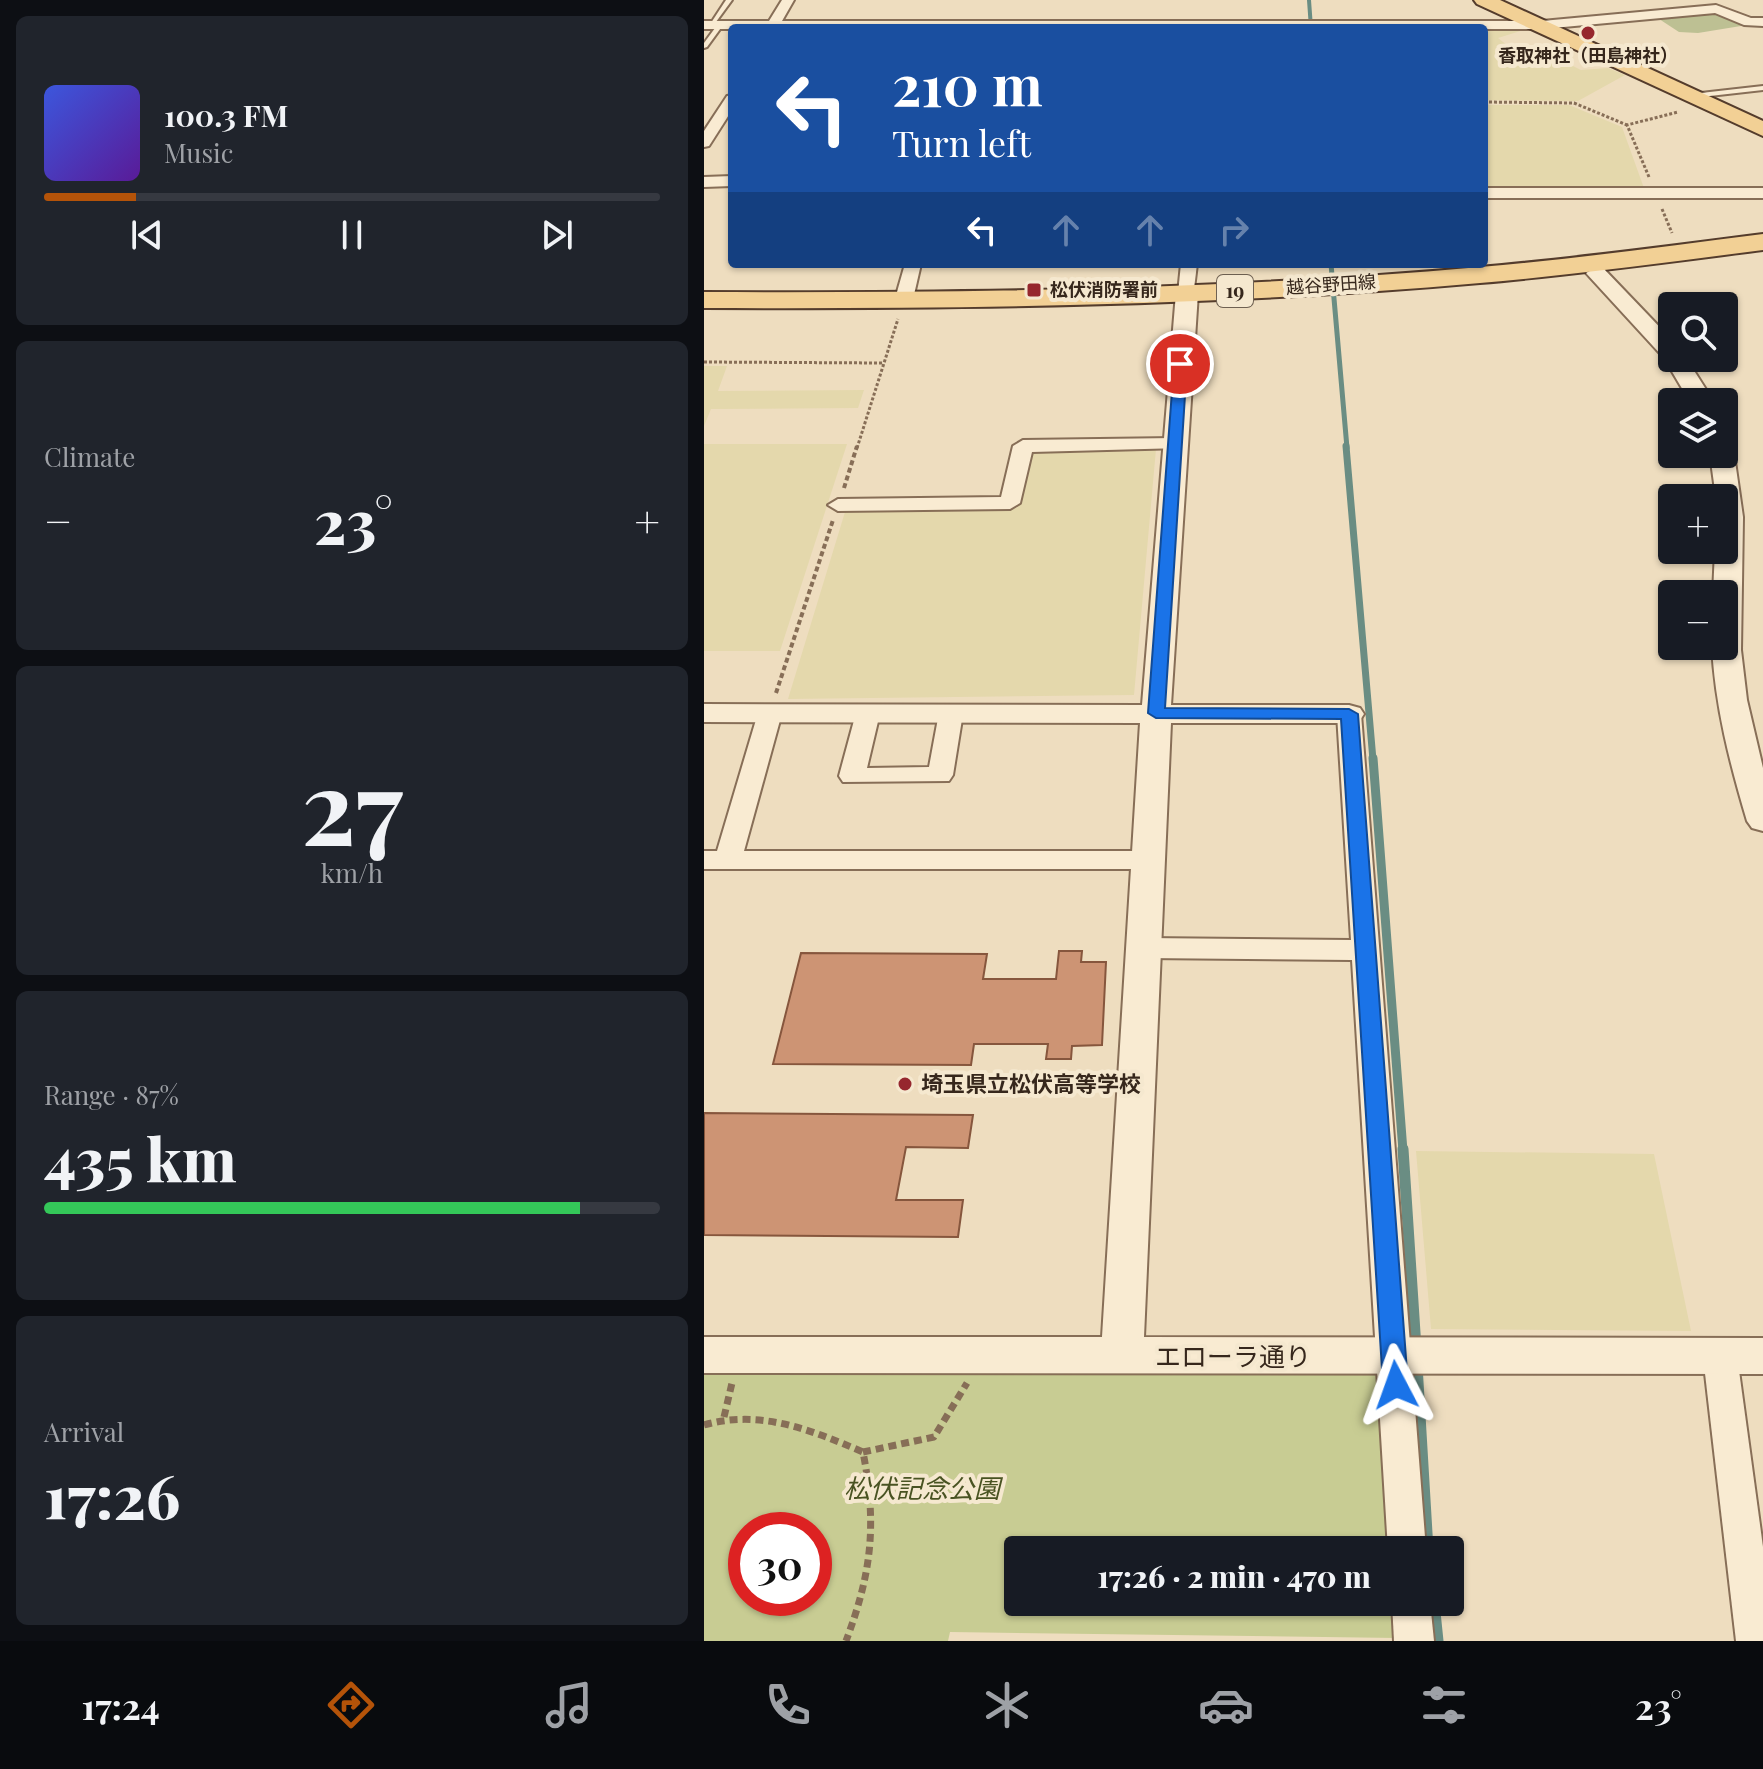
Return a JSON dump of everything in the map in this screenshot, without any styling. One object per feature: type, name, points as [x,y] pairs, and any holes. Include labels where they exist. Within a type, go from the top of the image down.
[{"type":"main road","points":[[1484,0],[1542,25],[1685,104],[1763,129]]},
{"type":"main road","name":"越谷野田線","points":[[1187,299],[1763,242]]},
{"type":"main road","name":"越谷野田線","points":[[704,311],[1426,290],[1763,253]]},
{"type":"main road","name":"越谷野田線","points":[[704,300],[902,305]]},
{"type":"street","points":[[774,24],[788,0]]},
{"type":"street","points":[[1643,0],[1650,16]]},
{"type":"street","points":[[1488,24],[1542,25],[1716,9],[1749,22],[1763,22]]},
{"type":"street","points":[[896,24],[1202,19],[1485,24]]},
{"type":"street","points":[[704,143],[727,100]]},
{"type":"street","points":[[704,182],[728,181]]},
{"type":"street","points":[[1488,193],[1763,193]]},
{"type":"street","points":[[902,305],[912,268]]},
{"type":"street","points":[[1122,1356],[1156,713],[1189,268]]},
{"type":"street","points":[[1597,273],[1658,339]]},
{"type":"street","points":[[838,505],[1010,503],[1023,446],[1175,444]]},
{"type":"street","points":[[1725,468],[1731,498],[1726,622],[1731,704],[1763,821]]},
{"type":"street","points":[[704,713],[1349,714],[1406,1536]]},
{"type":"street","points":[[770,713],[716,860],[1149,860]]},
{"type":"street","points":[[868,713],[852,776],[940,775],[951,713]]},
{"type":"street","points":[[1145,948],[1366,950]]},
{"type":"street","name":"エローラ通り","points":[[704,1355],[1763,1356]]},
{"type":"street","points":[[1720,1356],[1756,1641]]},
{"type":"street","points":[[1412,1616],[1414,1641]]},
{"type":"lane","points":[[705,46],[712,25],[729,0]]},
{"type":"lane","points":[[1685,104],[1763,88]]},
{"type":"path","points":[[1488,102],[1574,103],[1627,125],[1685,104]]},
{"type":"path","points":[[1627,125],[1680,252]]},
{"type":"path","points":[[770,713],[902,305]]},
{"type":"path","points":[[704,362],[884,363]]},
{"type":"path","points":[[704,1425],[724,1417],[770,1421],[820,1434],[863,1452],[934,1437],[984,1356]]},
{"type":"path","points":[[846,1641],[866,1593],[872,1553],[874,1502],[863,1452]]},
{"type":"shaded area","points":[[1488,28],[1527,29],[1498,38],[1532,65],[1563,61],[1581,70],[1608,68],[1625,75],[1578,101],[1488,100]]},
{"type":"shaded area","points":[[1488,105],[1569,105],[1622,127],[1645,191],[1488,190]]},
{"type":"shaded area","points":[[704,366],[727,366],[718,391],[864,390],[858,408],[711,409],[704,426]]},
{"type":"shaded area","points":[[704,444],[847,444],[780,651],[704,651]]},
{"type":"shaded area","points":[[1028,449],[1156,449],[1134,695],[788,699],[845,512],[1017,508]]},
{"type":"shaded area","points":[[1416,1151],[1654,1154],[1691,1331],[1431,1329]]},
{"type":"green space","points":[[1722,12],[1747,25],[1698,33],[1679,32],[1656,17]]},
{"type":"green space","name":"松伏記念公園","points":[[704,1373],[1377,1373],[1389,1536],[1004,1536],[1004,1616],[1395,1616],[1397,1638],[950,1632],[948,1641],[704,1641]]},
{"type":"building","points":[[1059,951],[1082,951],[1081,962],[1106,962],[1102,1045],[1072,1046],[1071,1059],[1046,1059],[1048,1044],[974,1044],[971,1065],[773,1064],[801,953],[987,954],[983,979],[1056,979]]},
{"type":"building","points":[[704,1113],[973,1115],[968,1148],[906,1147],[896,1200],[963,1200],[958,1237],[704,1235]]},
{"type":"waterway","points":[[1309,0],[1311,24]]},
{"type":"waterway","points":[[1331,268],[1347,448]]},
{"type":"waterway","points":[[1346,446],[1373,760]]},
{"type":"waterway","points":[[1373,758],[1403,1151]]},
{"type":"waterway","points":[[1403,1149],[1416,1348]]},
{"type":"waterway","points":[[1417,1365],[1427,1536]]},
{"type":"waterway","points":[[1435,1616],[1438,1641]]},
{"type":"place","name":"香取神社（田島神社）","points":[[1588,33]]},
{"type":"place","name":"松伏消防署前","points":[[1034,290]]},
{"type":"place","name":"埼玉県立松伏高等学校","points":[[905,1084]]},
{"type":"route","points":[[1180,364],[1156,713],[1349,714],[1396,1385]]}]
